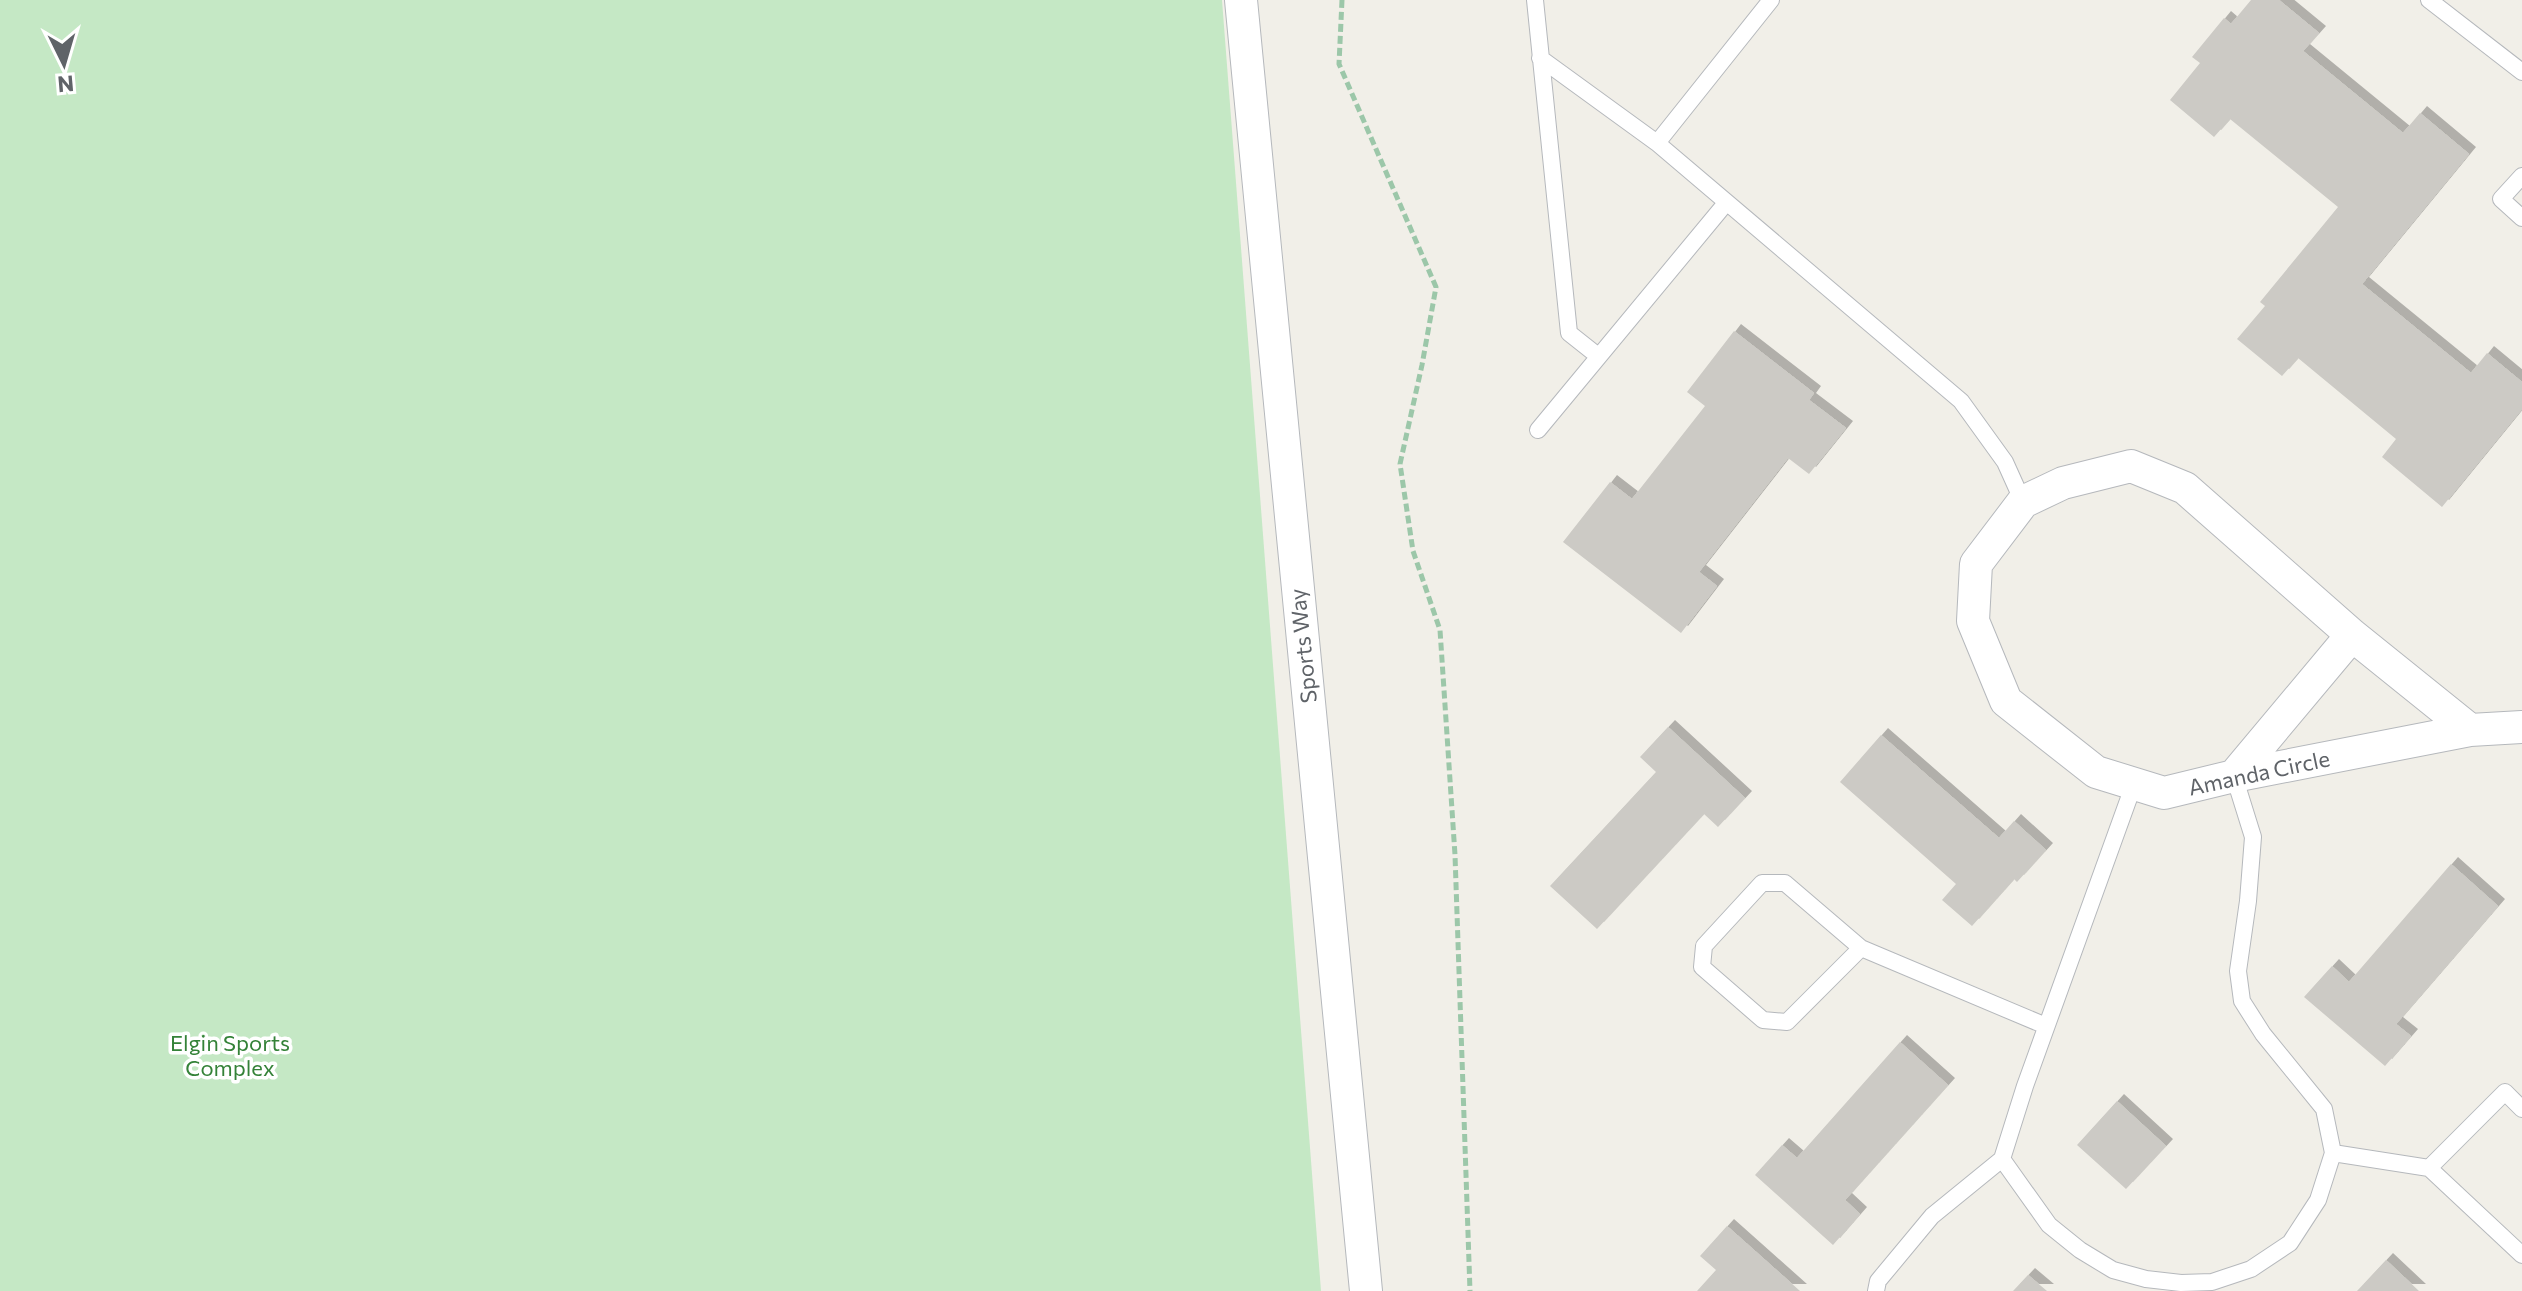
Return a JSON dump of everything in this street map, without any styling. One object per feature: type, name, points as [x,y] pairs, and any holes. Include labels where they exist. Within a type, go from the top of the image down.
[{"type":"street","name":"Sports Way","points":[[1241,0],[1366,1291]]},
{"type":"street","name":"Amanda Circle","points":[[2131,466],[2185,488],[2352,635],[2470,730],[2234,776],[2164,793],[2096,772],[2006,701],[1973,621],[1976,564],[2023,502],[2063,483],[2131,466]]},
{"type":"street","points":[[2234,776],[2352,635]]},
{"type":"street","points":[[2470,730],[2522,727]]},
{"type":"lane","points":[[1535,0],[1569,333],[1598,356]]},
{"type":"lane","points":[[1657,143],[1771,0]]},
{"type":"lane","points":[[2429,0],[2522,72]]},
{"type":"lane","points":[[1540,58],[1657,143],[1961,401],[2005,462],[2023,502]]},
{"type":"lane","points":[[2522,176],[2501,199],[2522,218]]},
{"type":"lane","points":[[1538,430],[1726,203]]},
{"type":"lane","points":[[2002,1159],[2049,1225],[2080,1250],[2113,1270],[2146,1279],[2181,1283],[2212,1282],[2251,1269],[2290,1243],[2318,1200],[2333,1153],[2324,1109],[2263,1034],[2242,1001],[2238,971],[2253,837],[2234,776]]},
{"type":"lane","points":[[1876,1291],[1878,1281],[1932,1216],[2002,1159],[2046,1026],[2134,784]]},
{"type":"lane","points":[[1861,948],[1787,1022],[1763,1020],[1702,967],[1704,946],[1762,883],[1785,883],[1861,948],[2046,1026]]},
{"type":"lane","points":[[2429,1168],[2505,1092],[2522,1109]]},
{"type":"lane","points":[[2333,1153],[2429,1168],[2522,1255]]},
{"type":"path","points":[[1342,0],[1339,64],[1436,287],[1400,464],[1413,551],[1440,630],[1455,855],[1470,1291]]},
{"type":"green space","name":"Elgin Sports Complex","points":[[0,0],[1222,0],[1321,1291],[0,1291]]},
{"type":"building","points":[[2251,0],[2279,0],[2319,33],[2303,51],[2403,133],[2420,113],[2469,154],[2362,284],[2471,373],[2487,353],[2522,382],[2522,409],[2442,507],[2382,457],[2396,439],[2298,358],[2282,376],[2237,339],[2265,306],[2260,302],[2338,207],[2230,119],[2214,137],[2170,100],[2200,63],[2192,57],[2224,18],[2231,24]]},
{"type":"building","points":[[1734,331],[1814,393],[1809,400],[1846,428],[1809,474],[1788,458],[1699,572],[1717,586],[1681,633],[1563,542],[1610,482],[1632,499],[1705,406],[1687,392]]},
{"type":"building","points":[[1668,727],[1745,798],[1718,827],[1704,814],[1597,929],[1550,886],[1656,772],[1640,757]]},
{"type":"building","points":[[1881,735],[1999,838],[2014,821],[2046,850],[2017,882],[2014,879],[1972,926],[1942,900],[1956,884],[1840,782]]},
{"type":"building","points":[[2451,864],[2498,906],[2396,1024],[2411,1036],[2385,1066],[2304,997],[2332,966],[2349,982]]},
{"type":"building","points":[[1900,1042],[1948,1085],[1845,1200],[1860,1214],[1833,1245],[1755,1175],[1782,1145],[1797,1158]]},
{"type":"building","points":[[2117,1101],[2166,1146],[2126,1189],[2077,1145]]},
{"type":"building","points":[[1727,1226],[1800,1291],[1697,1291],[1716,1270],[1700,1256]]},
{"type":"building","points":[[2386,1260],[2419,1291],[2357,1291]]},
{"type":"building","points":[[2028,1275],[2047,1291],[2013,1291]]}]
